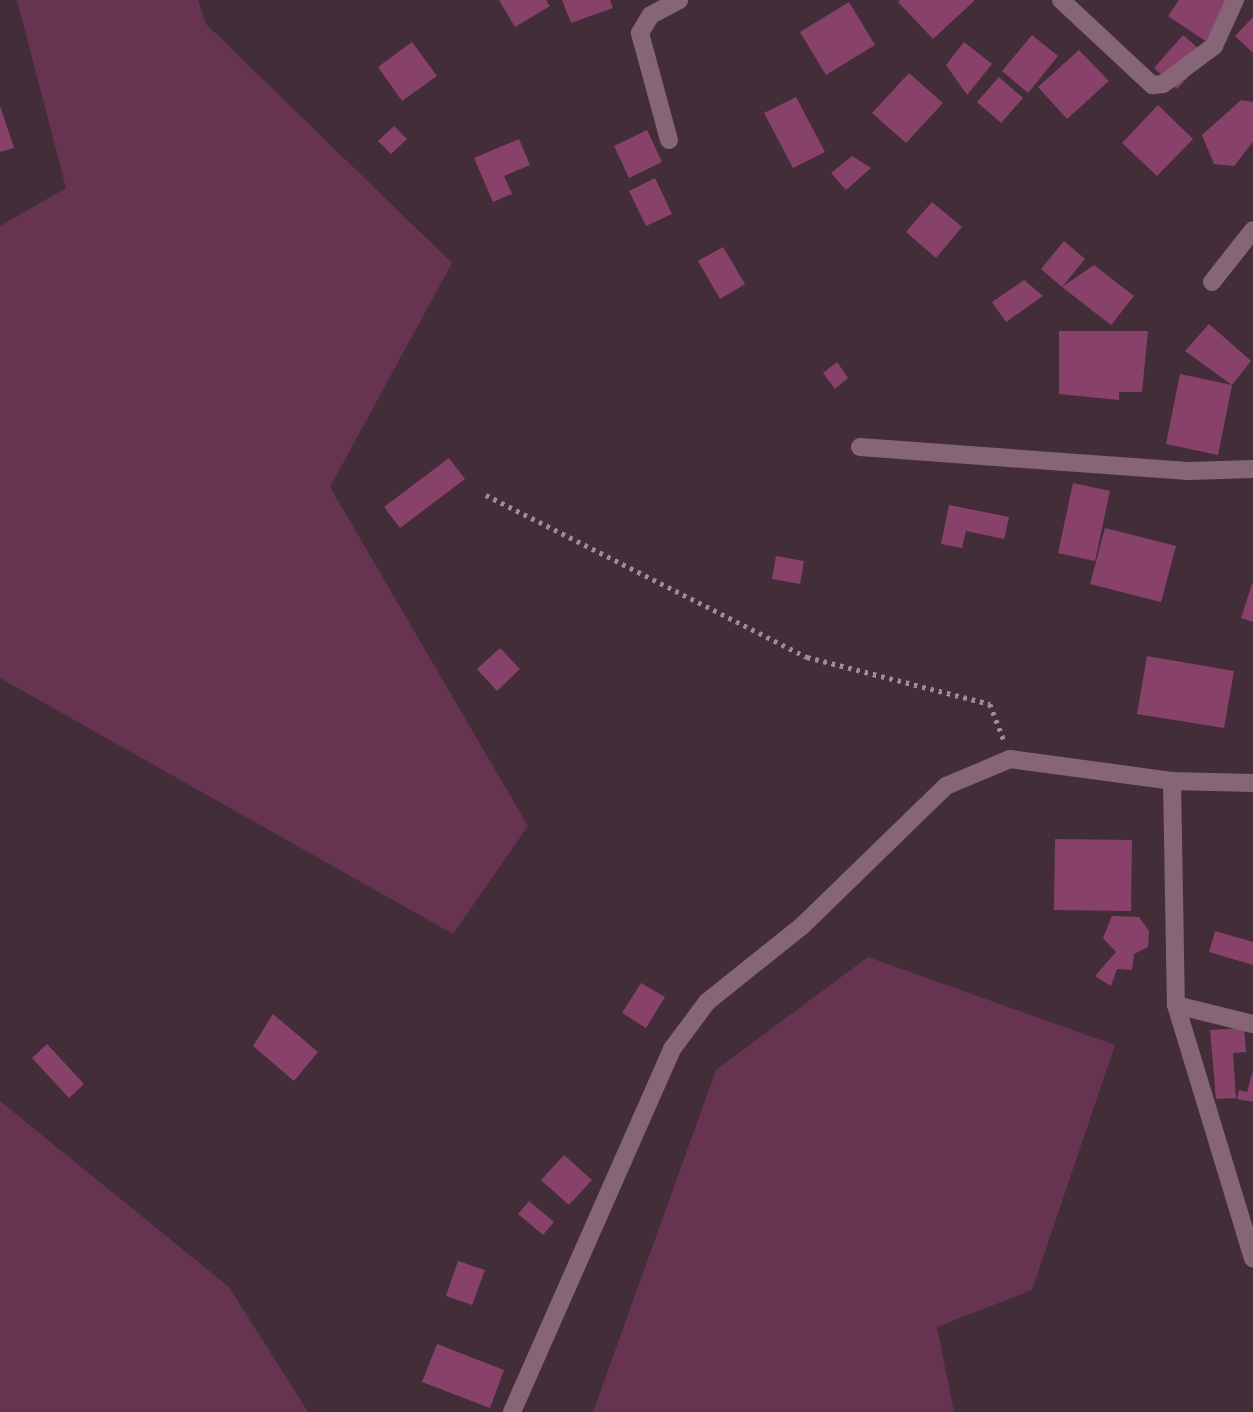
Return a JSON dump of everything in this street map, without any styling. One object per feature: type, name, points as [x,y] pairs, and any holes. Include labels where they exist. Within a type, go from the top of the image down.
[{"type":"street","points":[[668,140],[640,33],[651,15],[678,0]]},
{"type":"street","points":[[1061,0],[1152,85],[1163,84],[1213,46],[1235,0]]},
{"type":"street","points":[[1212,282],[1253,230]]},
{"type":"street","points":[[860,447],[1188,471],[1253,469]]},
{"type":"street","points":[[512,1412],[672,1049],[707,1002],[802,926],[946,786],[1010,759],[1172,781],[1253,783]]},
{"type":"street","points":[[1172,781],[1177,1005],[1253,1259]]},
{"type":"street","points":[[1177,1005],[1253,1024]]},
{"type":"path","points":[[486,495],[807,657],[990,704],[1010,759]]},
{"type":"shaded area","points":[[17,0],[198,0],[206,24],[452,263],[330,487],[528,826],[453,934],[0,678],[0,226],[66,188]]},
{"type":"shaded area","points":[[868,957],[1115,1045],[1032,1290],[937,1327],[954,1412],[593,1412],[716,1070]]},
{"type":"shaded area","points":[[0,1101],[229,1287],[308,1412],[0,1412]]},
{"type":"building","points":[[499,0],[546,0],[550,6],[515,27]]},
{"type":"building","points":[[562,0],[610,0],[613,8],[571,23]]},
{"type":"building","points":[[900,0],[975,0],[933,39],[898,2]]},
{"type":"building","points":[[1179,0],[1240,0],[1210,44],[1168,16]]},
{"type":"building","points":[[849,2],[875,45],[826,75],[800,32]]},
{"type":"building","points":[[1253,17],[1253,53],[1235,36]]},
{"type":"building","points":[[1032,35],[1058,56],[1028,93],[1002,71]]},
{"type":"building","points":[[1183,35],[1207,56],[1177,89],[1154,68]]},
{"type":"building","points":[[412,42],[437,76],[402,101],[378,67]]},
{"type":"building","points":[[964,42],[992,64],[967,95],[946,65]]},
{"type":"building","points":[[1079,50],[1109,81],[1067,119],[1038,87]]},
{"type":"building","points":[[909,73],[943,103],[906,143],[872,113]]},
{"type":"building","points":[[999,77],[1023,98],[1001,123],[977,102]]},
{"type":"building","points":[[796,97],[825,152],[793,168],[764,113]]},
{"type":"building","points":[[1241,100],[1253,102],[1253,142],[1234,166],[1214,164],[1202,135]]},
{"type":"building","points":[[1158,105],[1193,139],[1157,176],[1122,143]]},
{"type":"building","points":[[0,106],[14,148],[0,152]]},
{"type":"building","points":[[394,126],[407,139],[391,154],[378,141]]},
{"type":"building","points":[[647,130],[662,162],[629,178],[614,146]]},
{"type":"building","points":[[519,139],[530,165],[504,176],[512,194],[493,202],[474,158]]},
{"type":"building","points":[[852,156],[871,168],[846,190],[831,173]]},
{"type":"building","points":[[655,178],[672,214],[646,226],[629,191]]},
{"type":"building","points":[[932,202],[962,227],[936,258],[906,232]]},
{"type":"building","points":[[1064,241],[1085,259],[1062,287],[1041,269]]},
{"type":"building","points":[[723,247],[745,284],[720,299],[698,261]]},
{"type":"building","points":[[1094,265],[1134,296],[1111,325],[1062,287]]},
{"type":"building","points":[[1024,280],[1043,296],[1006,322],[992,302]]},
{"type":"building","points":[[1209,324],[1251,361],[1232,385],[1185,351]]},
{"type":"building","points":[[1059,331],[1148,331],[1142,392],[1119,392],[1119,400],[1059,394]]},
{"type":"building","points":[[837,362],[848,378],[835,389],[823,373]]},
{"type":"building","points":[[1180,374],[1232,385],[1218,455],[1166,444]]},
{"type":"building","points":[[449,458],[465,479],[400,528],[384,507]]},
{"type":"building","points":[[1073,483],[1110,491],[1095,561],[1058,553]]},
{"type":"building","points":[[949,505],[1009,517],[1004,539],[966,531],[962,548],[941,544]]},
{"type":"building","points":[[1105,528],[1176,546],[1161,602],[1090,584]]},
{"type":"building","points":[[776,556],[804,561],[800,584],[772,579]]},
{"type":"building","points":[[1253,584],[1253,622],[1241,618]]},
{"type":"building","points":[[500,648],[520,669],[497,691],[477,669]]},
{"type":"building","points":[[1147,656],[1234,671],[1224,728],[1137,714]]},
{"type":"building","points":[[1055,839],[1132,840],[1131,911],[1054,910]]},
{"type":"building","points":[[1112,916],[1139,917],[1149,931],[1148,947],[1134,954],[1132,970],[1117,969],[1111,986],[1095,976],[1116,952],[1103,938]]},
{"type":"building","points":[[1215,931],[1253,942],[1253,965],[1209,952]]},
{"type":"building","points":[[641,983],[665,997],[646,1028],[622,1013]]},
{"type":"building","points":[[273,1014],[318,1052],[294,1081],[253,1046]]},
{"type":"building","points":[[1244,1028],[1246,1052],[1233,1053],[1236,1098],[1216,1099],[1210,1030]]},
{"type":"building","points":[[47,1044],[84,1084],[69,1098],[32,1058]]},
{"type":"building","points":[[1253,1070],[1253,1102],[1237,1099],[1239,1090],[1247,1092]]},
{"type":"building","points":[[564,1155],[592,1180],[569,1205],[541,1180]]},
{"type":"building","points":[[529,1201],[554,1222],[543,1235],[518,1214]]},
{"type":"building","points":[[458,1261],[485,1270],[472,1305],[446,1296]]},
{"type":"building","points":[[437,1344],[504,1370],[490,1408],[422,1382]]}]
